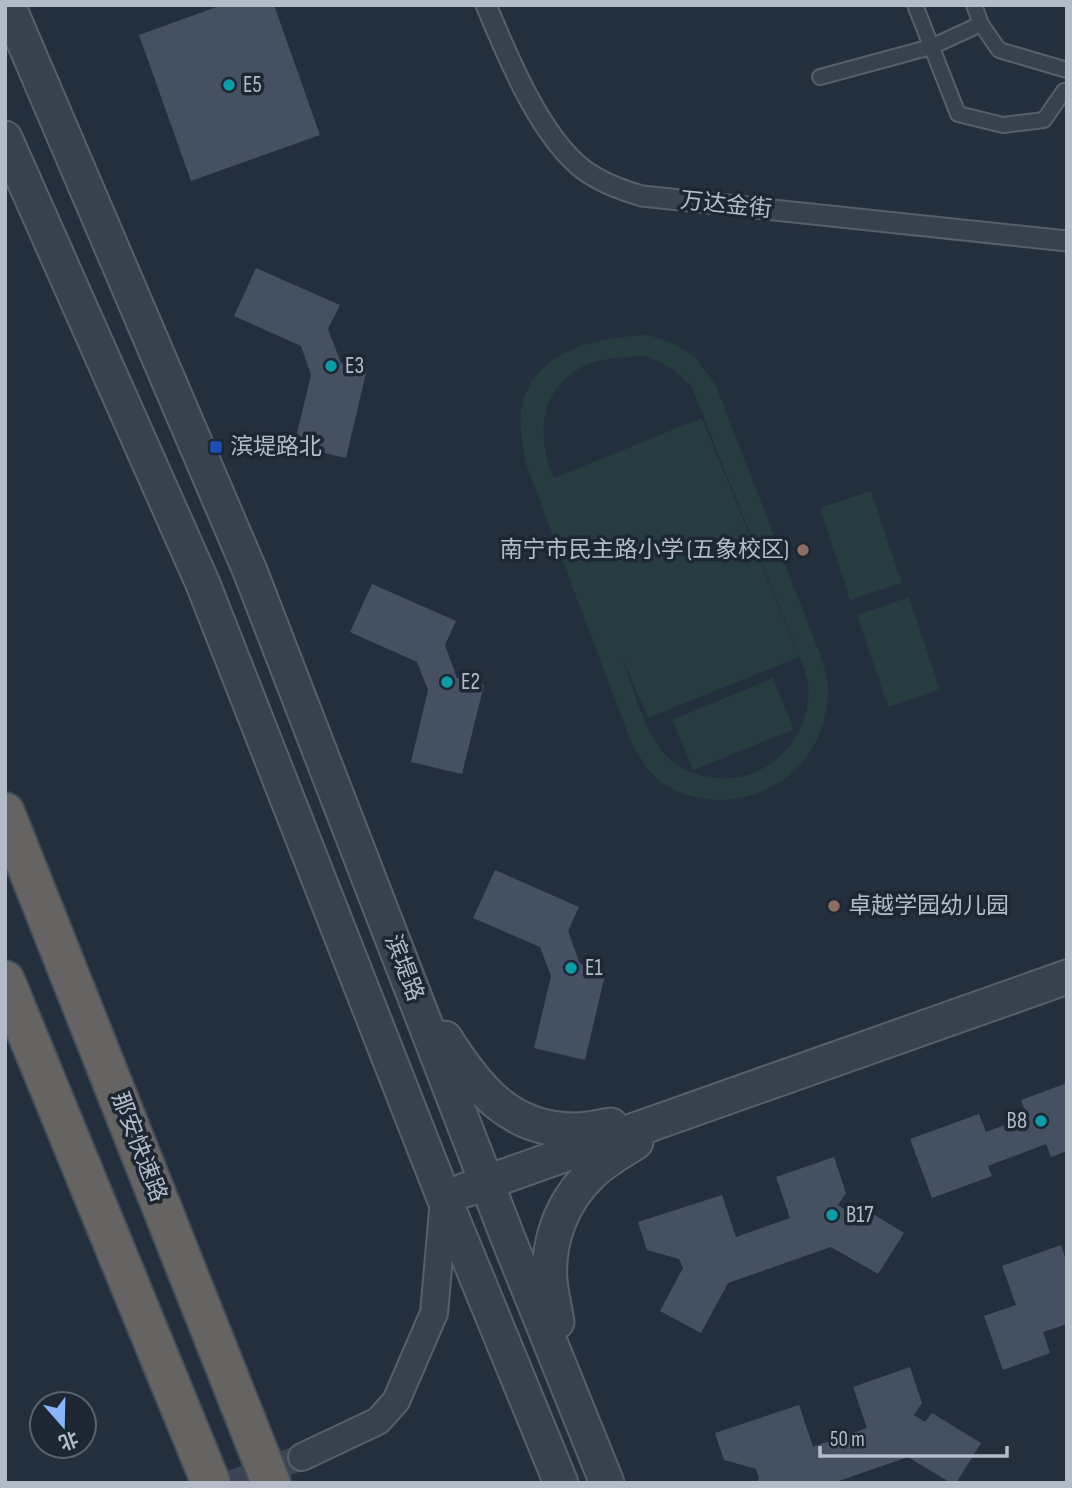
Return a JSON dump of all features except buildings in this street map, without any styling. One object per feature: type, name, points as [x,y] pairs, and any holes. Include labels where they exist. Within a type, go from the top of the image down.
[{"type":"highway","name":"那安快速路","points":[[5,812],[271,1483]]},
{"type":"highway","points":[[5,980],[211,1483]]},
{"type":"street","name":"滨堤路","points":[[8,5],[250,571],[607,1483]]},
{"type":"street","name":"万达金街","points":[[486,5],[505,51],[556,142],[583,169],[613,187],[642,196],[1067,241]]},
{"type":"street","name":"滨堤路","points":[[5,138],[213,610],[444,1198],[561,1483]]},
{"type":"street","points":[[302,1457],[378,1421],[396,1401],[434,1313],[444,1198],[1067,977]]},
{"type":"street","points":[[366,1000],[410,982],[465,1069],[489,1097],[514,1116],[540,1126],[574,1130],[669,1118]]},
{"type":"street","points":[[528,1405],[569,1390],[550,1279],[552,1249],[559,1219],[574,1192],[594,1171],[669,1118]]},
{"type":"lane","points":[[915,5],[958,114],[1003,125],[1044,120],[1064,91]]},
{"type":"lane","points":[[974,5],[981,24],[999,50],[1067,70]]},
{"type":"lane","points":[[820,77],[931,47],[981,24]]},
{"type":"green space","points":[[648,335],[673,343],[694,356],[715,383],[823,662],[828,686],[826,712],[811,751],[783,780],[744,797],[714,800],[682,793],[661,782],[641,759],[632,744],[527,467],[521,433],[521,413],[527,392],[537,375],[568,352],[587,344]],"holes":[[[646,356],[675,370],[691,386],[802,663],[808,684],[803,723],[794,740],[767,766],[750,774],[731,778],[691,772],[672,761],[662,751],[641,711],[621,655],[648,718],[799,657],[702,418],[554,478],[544,444],[546,411],[552,396],[574,371],[605,360]]]},
{"type":"green space","points":[[871,491],[902,583],[850,600],[820,508]]},
{"type":"green space","points":[[909,597],[940,690],[888,707],[857,615]]},
{"type":"green space","points":[[773,678],[794,729],[693,770],[672,720]]},
{"type":"tunnel","points":[[233,1483],[302,1457]]},
{"type":"place","name":"E5","points":[[229,85]]},
{"type":"place","name":"E3","points":[[331,366]]},
{"type":"place","name":"滨堤路北","points":[[216,447]]},
{"type":"place","name":"南宁市民主路小学 (五象校区)","points":[[803,550]]},
{"type":"place","name":"E2","points":[[447,682]]},
{"type":"place","name":"卓越学园幼儿园","points":[[834,906]]},
{"type":"place","name":"E1","points":[[571,968]]},
{"type":"place","name":"B8","points":[[1041,1121]]},
{"type":"place","name":"B17","points":[[832,1215]]}]
